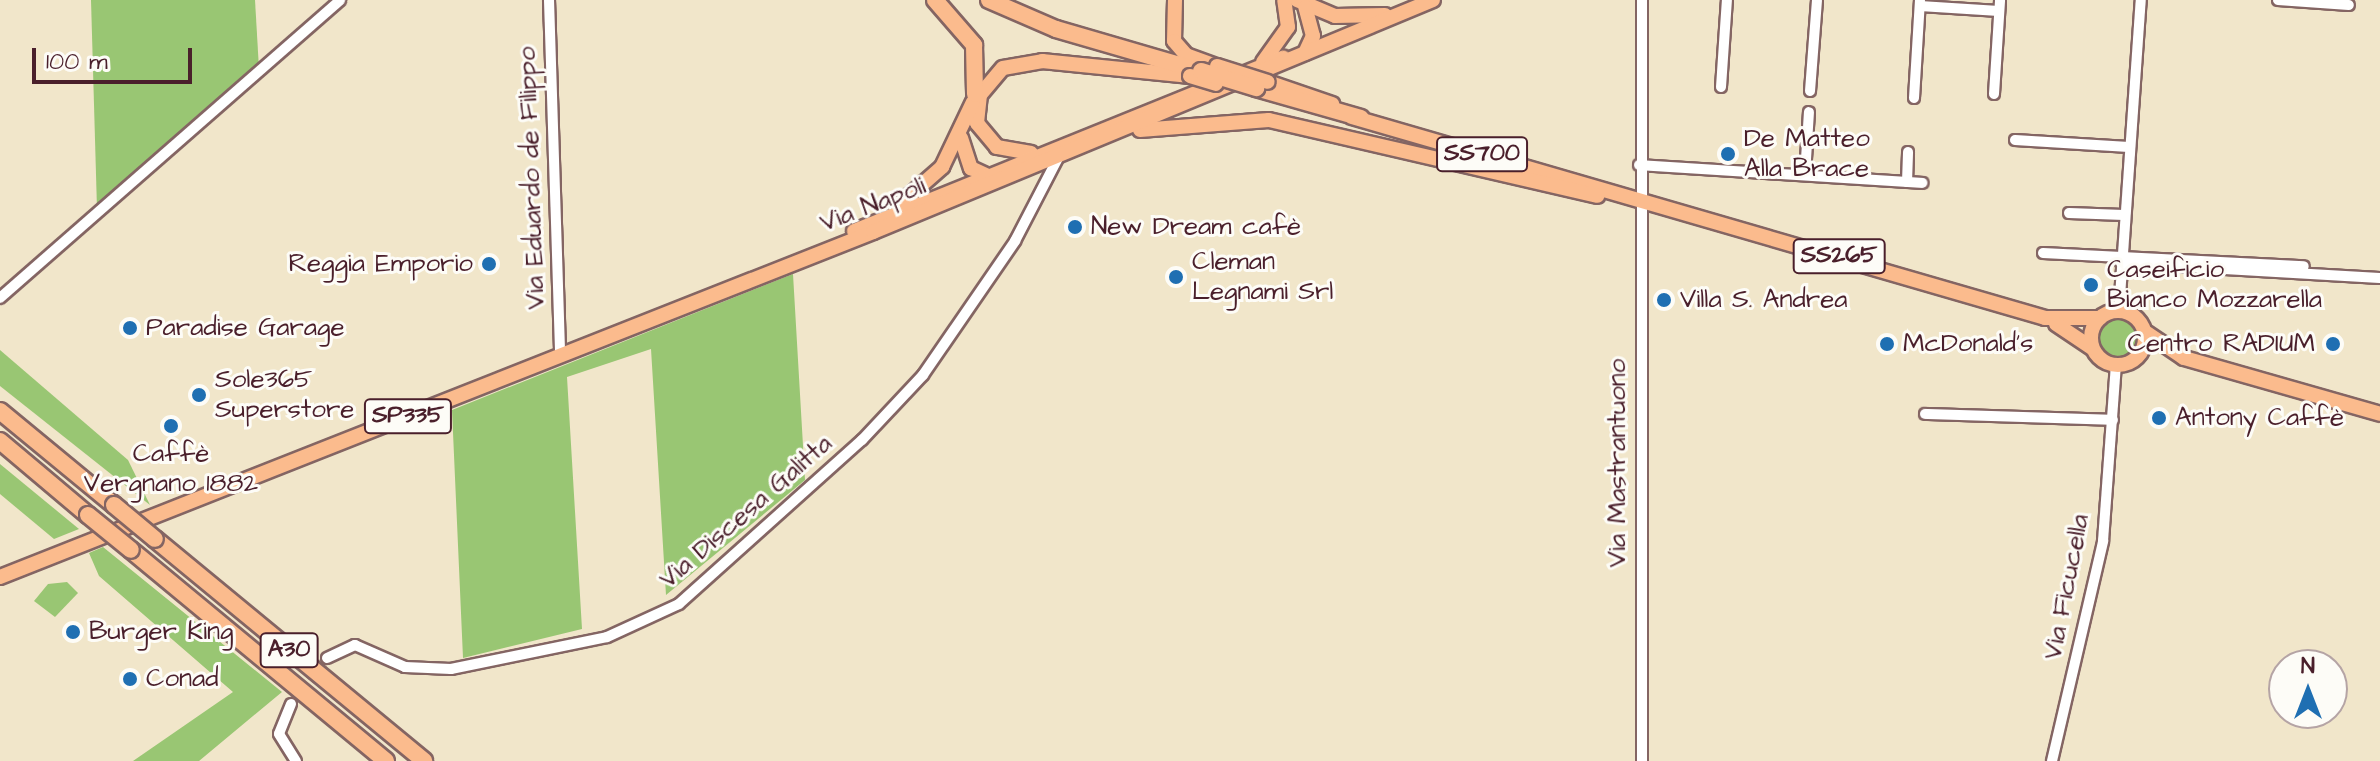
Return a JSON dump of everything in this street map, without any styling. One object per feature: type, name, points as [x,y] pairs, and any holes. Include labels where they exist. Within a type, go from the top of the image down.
[{"type":"highway","points":[[935,0],[978,54],[975,94]]},
{"type":"highway","name":"SS700","points":[[989,0],[1056,29],[1361,118]]},
{"type":"highway","name":"A30","points":[[0,411],[424,761]]},
{"type":"highway","name":"A30","points":[[0,441],[386,761]]},
{"type":"main road","points":[[1175,0],[1174,41],[1203,71]]},
{"type":"main road","points":[[1284,0],[1288,27],[1305,53]]},
{"type":"main road","name":"Via Napoli","points":[[815,253],[1088,145],[1433,0]]},
{"type":"main road","points":[[1301,3],[1313,36],[1305,53]]},
{"type":"main road","points":[[1301,3],[1335,16],[1397,14]]},
{"type":"main road","points":[[1263,62],[1288,27]]},
{"type":"main road","name":"Via Napoli","points":[[815,253],[870,222],[1036,153],[1263,62],[1305,53]]},
{"type":"main road","points":[[1036,153],[1005,151],[977,123],[980,95],[1003,68],[1042,61],[1203,71]]},
{"type":"main road","points":[[870,222],[921,188],[961,138],[975,94]]},
{"type":"main road","name":"SS700","points":[[1361,118],[1635,198]]},
{"type":"main road","points":[[1116,133],[1269,120],[1574,192],[1635,198]]},
{"type":"main road","points":[[961,138],[981,176],[1088,145]]},
{"type":"main road","name":"SS265","points":[[1635,198],[2045,318],[2122,364]]},
{"type":"main road","name":"SP335","points":[[0,577],[815,253]]},
{"type":"main road","points":[[2119,311],[2184,358],[2380,414]]},
{"type":"main road","name":"SS265","points":[[2045,318],[2100,318],[2119,311]]},
{"type":"main road","points":[[2092,348],[2100,318]]},
{"type":"main road","points":[[2122,364],[2144,347],[2144,331]]},
{"type":"main road","points":[[2122,364],[2184,358]]},
{"type":"street","points":[[0,298],[340,0]]},
{"type":"street","name":"Via Eduardo de Filippo","points":[[549,0],[560,356]]},
{"type":"street","name":"Via Mastrantuono","points":[[1642,0],[1639,165],[1635,198],[1642,761]]},
{"type":"street","points":[[1721,87],[1727,0]]},
{"type":"street","points":[[1810,91],[1817,0]]},
{"type":"street","points":[[2119,311],[2141,0]]},
{"type":"street","points":[[2278,0],[2349,5]]},
{"type":"street","points":[[1914,98],[1920,3],[2000,6],[1994,94]]},
{"type":"street","points":[[1805,175],[1809,112]]},
{"type":"street","points":[[2015,140],[2129,147]]},
{"type":"street","points":[[1907,182],[1908,152]]},
{"type":"street","name":"Via Discesa Galitta","points":[[327,658],[355,645],[405,667],[451,669],[607,637],[679,604],[862,440],[923,375],[1015,241],[1059,156]]},
{"type":"street","points":[[1639,165],[1922,183]]},
{"type":"street","points":[[2069,213],[2124,215]]},
{"type":"street","points":[[2043,253],[2380,278]]},
{"type":"street","points":[[2121,259],[2304,266]]},
{"type":"street","name":"Via Ficucella","points":[[2052,761],[2103,541],[2113,420],[2122,364]]},
{"type":"street","points":[[1925,414],[2113,420]]},
{"type":"street","points":[[291,704],[279,734],[296,761]]},
{"type":"green space","points":[[91,0],[255,0],[259,69],[97,209]]},
{"type":"green space","points":[[793,274],[805,480],[666,595],[651,349],[567,377],[582,629],[463,658],[452,410]]},
{"type":"green space","points":[[2117,317],[2132,324],[2139,339],[2132,354],[2117,361],[2102,354],[2095,339],[2102,324]]},
{"type":"green space","points":[[0,350],[128,460],[150,505],[0,386]]},
{"type":"green space","points":[[0,464],[79,529],[54,539],[0,494]]},
{"type":"green space","points":[[103,547],[282,692],[199,761],[133,761],[233,692],[99,576],[89,553]]},
{"type":"green space","points":[[67,582],[78,593],[55,617],[34,601],[48,584]]},
{"type":"tunnel","points":[[291,704],[327,658]]},
{"type":"place","name":"De Matteo Alla Brace","points":[[1728,154]]},
{"type":"place","name":"New Dream cafè","points":[[1075,227]]},
{"type":"place","name":"Reggia Emporio","points":[[489,264]]},
{"type":"place","name":"Cleman Legnami Srl","points":[[1176,277]]},
{"type":"place","name":"Caseificio Bianco Mozzarella","points":[[2091,285]]},
{"type":"place","name":"Villa S. Andrea","points":[[1664,300]]},
{"type":"place","name":"Paradise Garage","points":[[130,328]]},
{"type":"place","name":"McDonald's","points":[[1887,344]]},
{"type":"place","name":"Centro RADIUM","points":[[2333,344]]},
{"type":"place","name":"Sole365 Superstore","points":[[199,395]]},
{"type":"place","name":"Antony Caffè","points":[[2159,418]]},
{"type":"place","name":"Caffè Vergnano 1882","points":[[171,426]]},
{"type":"place","name":"Burger King","points":[[73,632]]},
{"type":"place","name":"Conad","points":[[130,679]]}]
